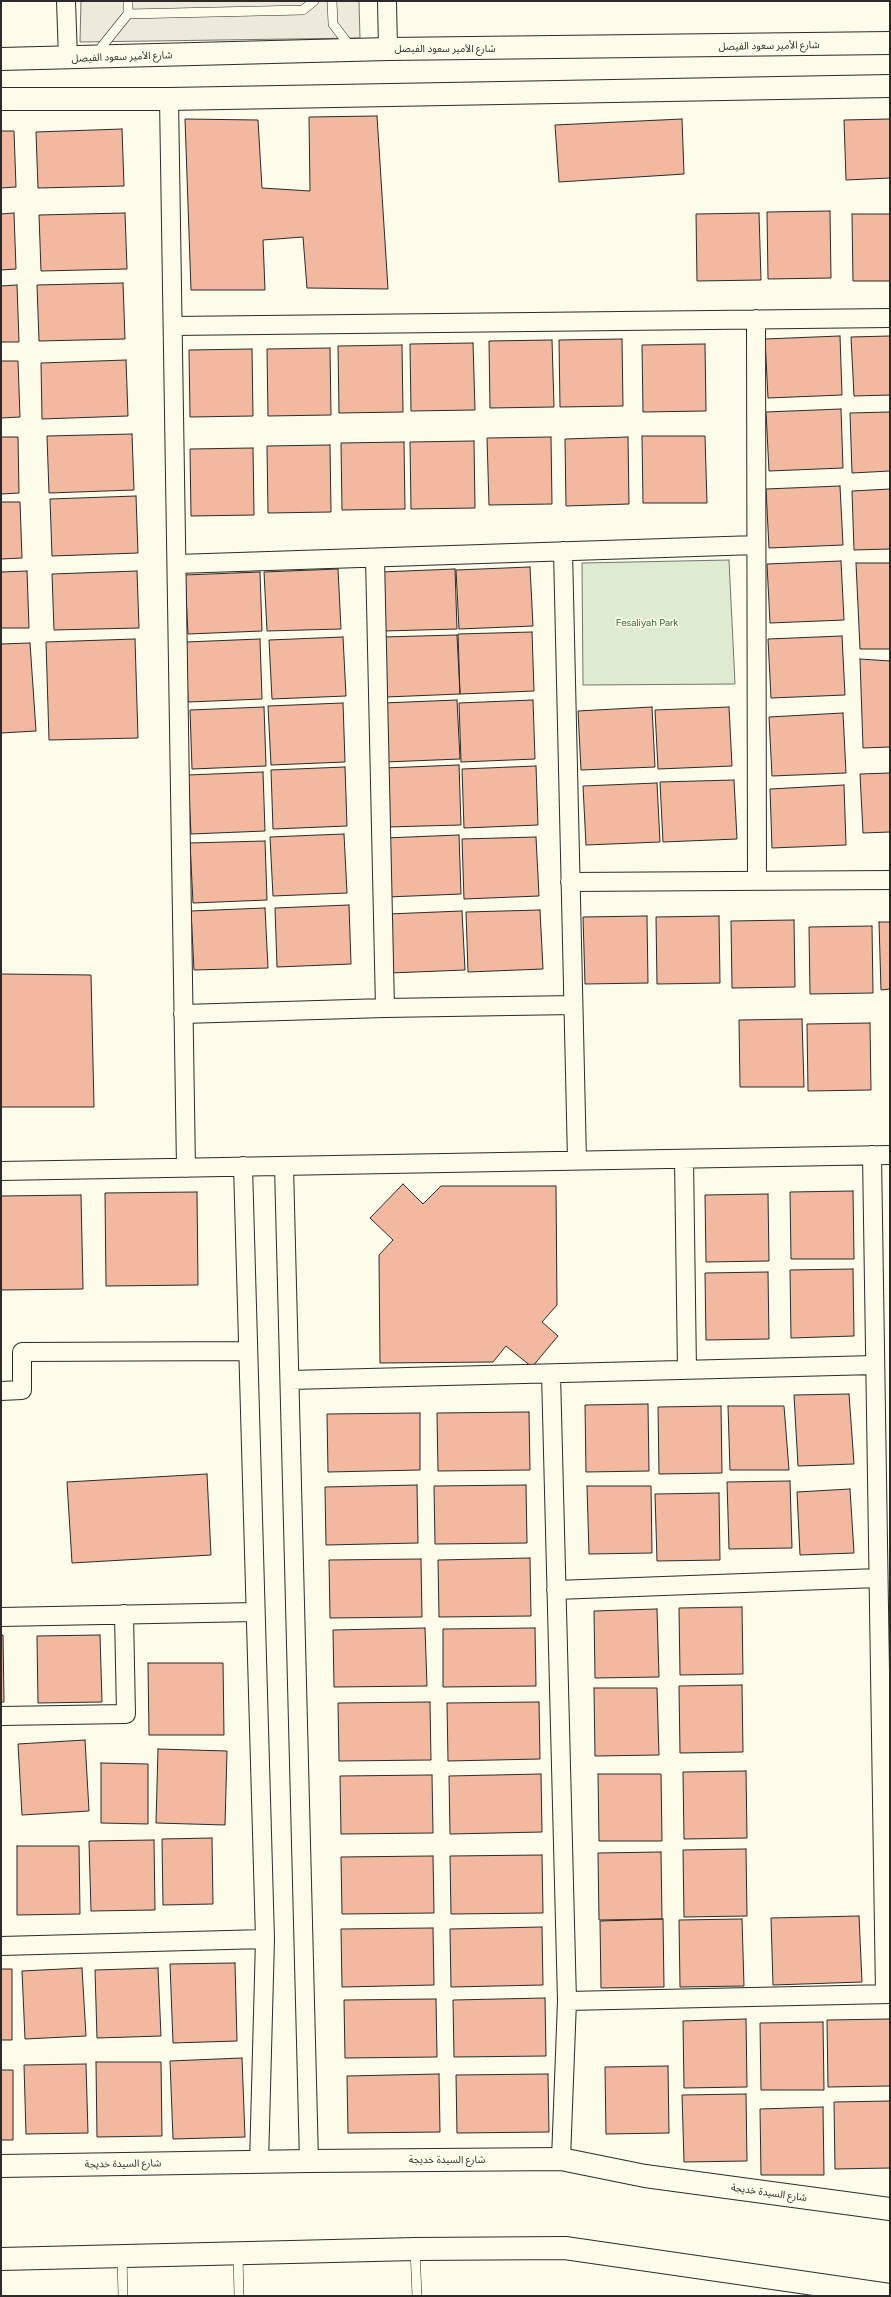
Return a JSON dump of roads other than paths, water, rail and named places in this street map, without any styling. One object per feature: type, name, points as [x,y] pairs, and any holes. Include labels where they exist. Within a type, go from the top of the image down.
[{"type":"street","points":[[66,1],[68,58]]},
{"type":"street","points":[[387,1],[388,49]]},
{"type":"street","name":"شارع الأمير سعود الفيصل","points":[[1,59],[388,49],[890,43]]},
{"type":"street","points":[[1,99],[169,99],[890,86]]},
{"type":"street","points":[[169,99],[186,1168]]},
{"type":"street","points":[[173,326],[890,318]]},
{"type":"street","points":[[756,319],[757,881]]},
{"type":"street","points":[[176,564],[756,545]]},
{"type":"street","points":[[563,551],[577,1160]]},
{"type":"street","points":[[375,558],[385,1008]]},
{"type":"street","points":[[570,882],[890,880]]},
{"type":"street","points":[[183,1014],[385,1008],[573,1005]]},
{"type":"street","points":[[567,2001],[888,1994],[878,1578],[872,1155]]},
{"type":"street","points":[[1,1171],[890,1155]]},
{"type":"street","points":[[684,1159],[687,1370]]},
{"type":"street","points":[[243,1166],[265,1939],[259,2163]]},
{"type":"street","points":[[284,1166],[308,2161]]},
{"type":"street","points":[[1,1391],[22,1390],[22,1352],[248,1351]]},
{"type":"street","points":[[290,1380],[875,1366]]},
{"type":"street","points":[[551,1374],[567,2001],[561,2159]]},
{"type":"street","points":[[556,1590],[878,1578]]},
{"type":"street","points":[[1,1617],[255,1612]]},
{"type":"street","points":[[1,1716],[126,1714],[124,1614]]},
{"type":"street","points":[[1,1946],[265,1939]]},
{"type":"street","name":"شارع السيدة خديجة","points":[[1,2166],[561,2159],[645,2176],[890,2209]]},
{"type":"street","points":[[1,2259],[415,2249],[564,2248],[890,2296]]},
{"type":"lane","points":[[92,57],[128,14],[128,1]]},
{"type":"lane","points":[[128,14],[303,10],[314,1]]},
{"type":"lane","points":[[332,1],[333,24],[353,50]]},
{"type":"lane","points":[[415,2249],[417,2296]]},
{"type":"lane","points":[[238,2254],[240,2296]]},
{"type":"lane","points":[[122,2257],[123,2296]]},
{"type":"park label","name":"Fesaliyah Park","points":[[647,623]]}]
